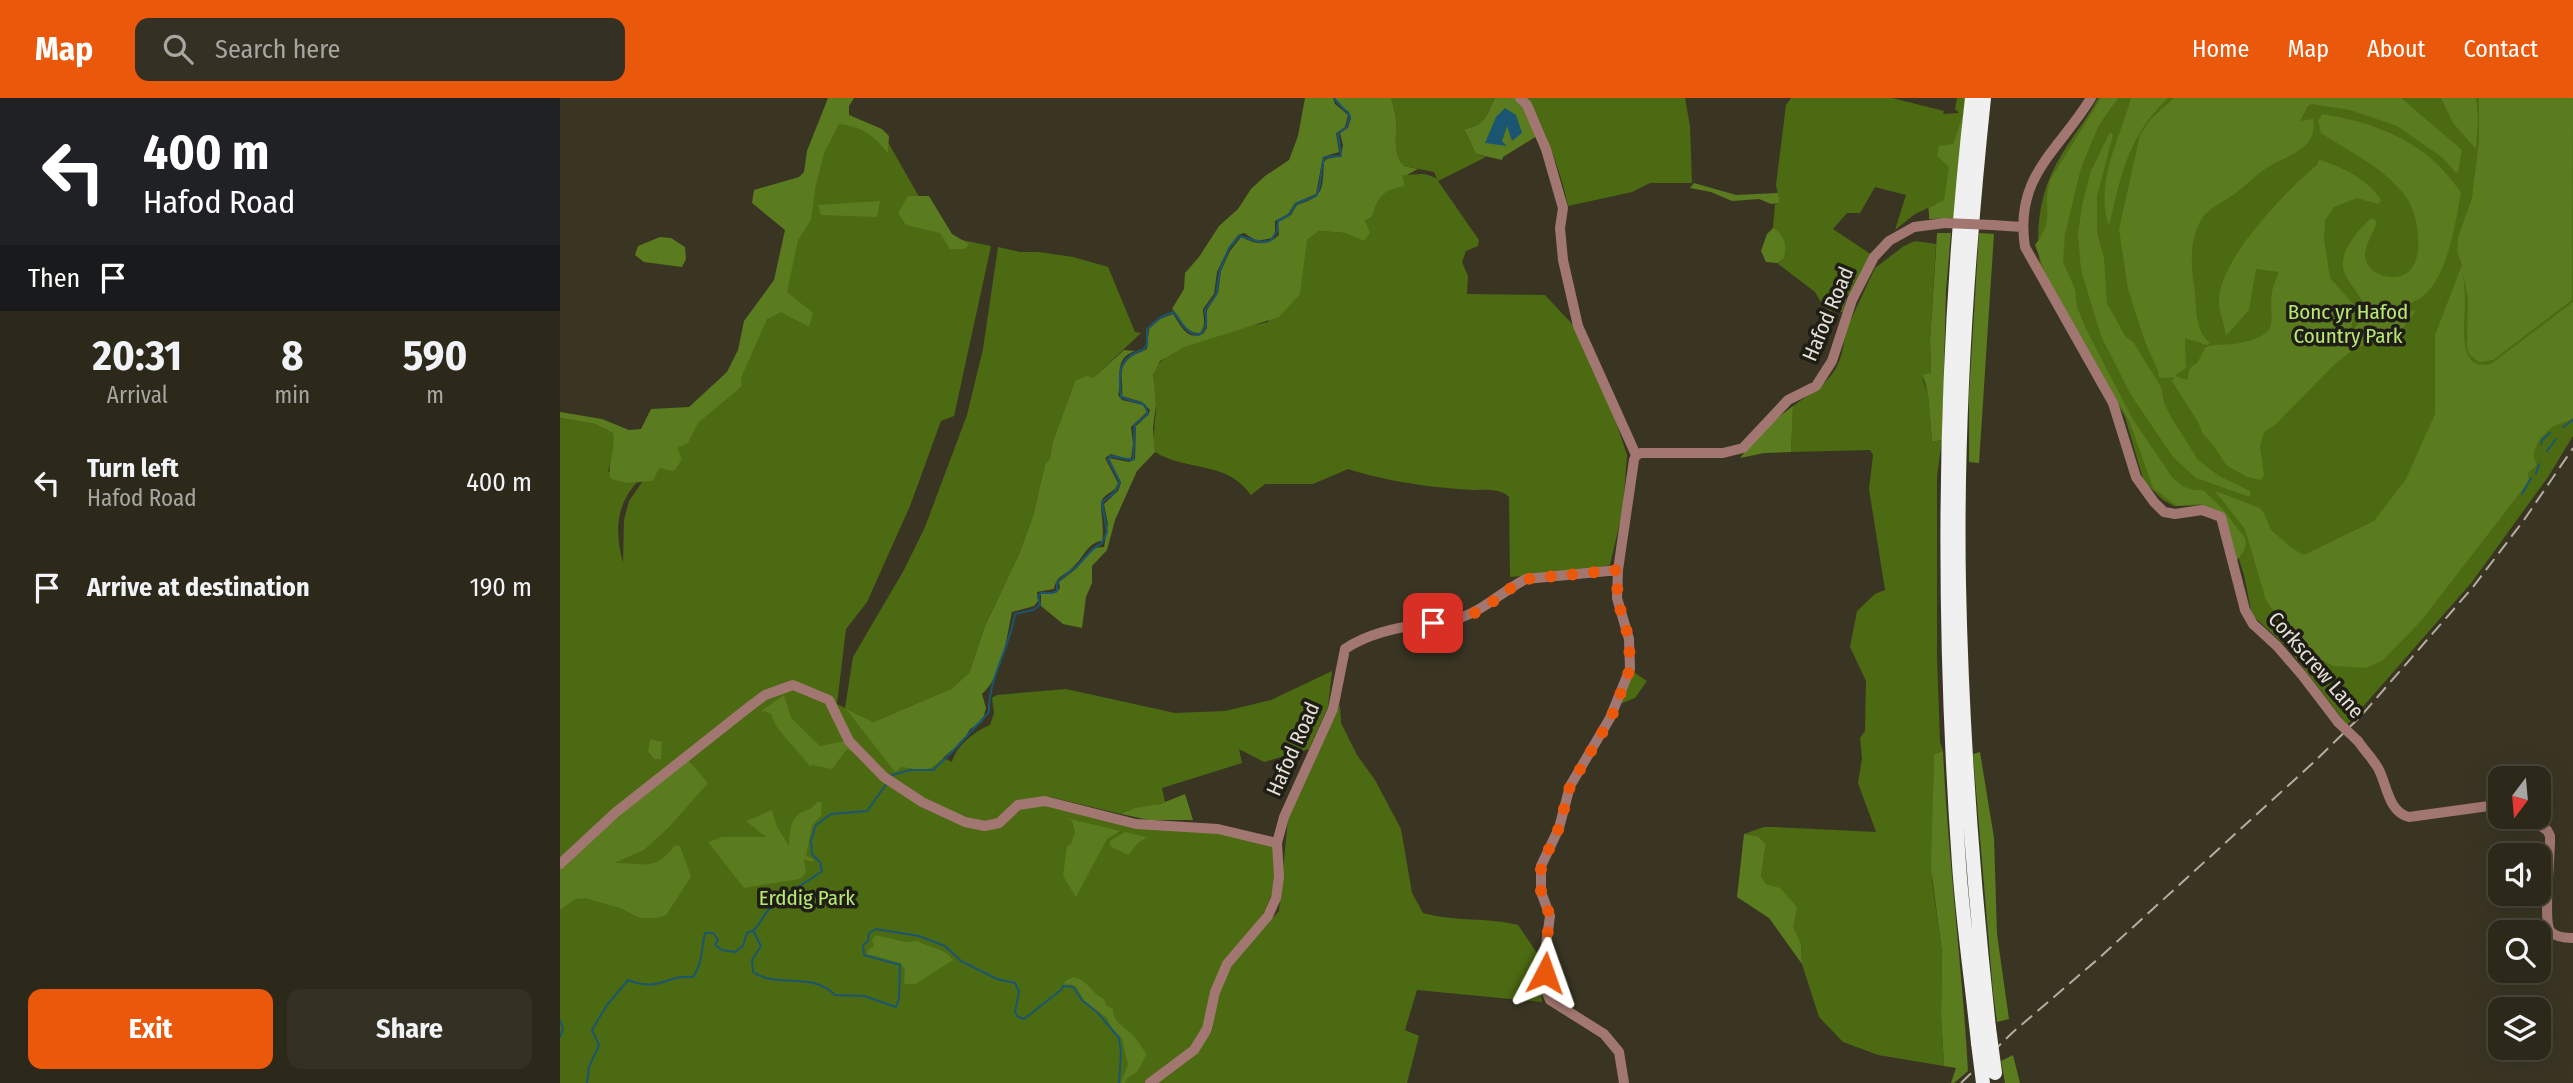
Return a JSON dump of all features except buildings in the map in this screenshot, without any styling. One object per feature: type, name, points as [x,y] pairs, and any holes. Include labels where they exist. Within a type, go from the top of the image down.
[{"type":"highway","points":[[1972,98],[1949,399],[1948,653],[1959,866],[1983,1083]]},
{"type":"highway","points":[[1984,98],[1964,352],[1959,582],[1968,812],[1996,1078]]},
{"type":"street","points":[[1520,98],[1527,106],[1546,149],[1563,208],[1560,228],[1563,260],[1578,326],[1636,454],[1618,570],[1617,598],[1629,639],[1630,669],[1611,718],[1570,786],[1559,828],[1541,866],[1541,892],[1550,916],[1544,959],[1545,988],[1550,1000],[1604,1034],[1619,1052],[1625,1083]]},
{"type":"street","points":[[2022,227],[2026,194],[2091,98]]},
{"type":"street","name":"Hafod Road","points":[[1636,454],[1723,453],[1743,448],[1788,400],[1816,386],[1832,361],[1852,300],[1874,257],[1886,244],[1914,227],[1945,223],[2022,227]]},
{"type":"street","name":"Corkscrew Lane","points":[[2022,227],[2025,247],[2113,403],[2136,477],[2164,512],[2175,514],[2202,510],[2221,517],[2245,610],[2253,624],[2294,665],[2338,722],[2358,741],[2377,767],[2393,805],[2409,817],[2488,806]]},
{"type":"street","name":"Hafod Road","points":[[1150,1083],[1194,1050],[1208,1030],[1214,992],[1227,964],[1268,916],[1276,898],[1279,877],[1277,843],[1284,817],[1333,709],[1345,649],[1360,639],[1409,626],[1456,620],[1483,609],[1513,585],[1526,579],[1618,570]]},
{"type":"street","points":[[560,864],[615,813],[749,707],[765,695],[793,685],[830,701],[849,741],[889,780],[922,802],[965,822],[985,826],[999,823],[1018,805],[1045,802],[1136,824],[1218,829],[1277,843]]},
{"type":"street","points":[[2547,830],[2550,836],[2547,911],[2549,928],[2556,935],[2573,939]]},
{"type":"green space","points":[[828,98],[854,98],[849,106],[849,115],[882,129],[889,136],[888,153],[867,133],[839,124],[824,153],[811,220],[798,240],[787,292],[813,313],[809,327],[781,312],[767,319],[741,378],[742,386],[698,423],[688,443],[677,448],[682,459],[674,471],[659,468],[653,481],[628,483],[611,479],[613,433],[595,424],[560,418],[560,412],[602,419],[629,430],[641,429],[651,409],[689,407],[727,372],[738,350],[744,321],[774,280],[785,230],[752,203],[754,190],[799,177],[804,172],[807,151]]},
{"type":"green space","points":[[1305,98],[1333,98],[1335,104],[1348,115],[1345,127],[1336,133],[1339,152],[1323,157],[1316,194],[1295,203],[1288,214],[1275,221],[1272,238],[1257,241],[1244,233],[1238,235],[1217,272],[1214,294],[1203,309],[1202,330],[1195,333],[1172,309],[1184,289],[1185,273],[1219,226],[1238,209],[1251,189],[1289,160],[1298,136]]},
{"type":"green space","points":[[1336,98],[1391,98],[1396,118],[1398,156],[1404,166],[1418,169],[1402,175],[1405,186],[1386,192],[1379,199],[1372,217],[1365,221],[1370,233],[1364,241],[1346,233],[1319,231],[1307,240],[1300,294],[1279,317],[1184,347],[1160,361],[1153,375],[1156,404],[1153,428],[1155,452],[1137,471],[1115,520],[1107,550],[1092,566],[1092,583],[1086,597],[1082,628],[1063,624],[1041,606],[1041,594],[1056,593],[1060,588],[1059,582],[1077,568],[1093,548],[1104,547],[1108,524],[1104,504],[1118,491],[1121,483],[1109,458],[1129,462],[1135,459],[1136,426],[1150,410],[1142,402],[1122,396],[1122,375],[1126,361],[1147,349],[1149,329],[1160,319],[1173,314],[1188,334],[1203,334],[1207,328],[1207,310],[1218,293],[1221,271],[1230,251],[1241,237],[1256,243],[1270,241],[1279,235],[1278,222],[1291,215],[1297,205],[1317,195],[1322,186],[1324,162],[1341,156],[1343,145],[1340,133],[1348,128],[1351,118],[1349,112],[1336,102]]},
{"type":"green space","points":[[1391,98],[1495,98],[1481,123],[1464,129],[1476,154],[1486,157],[1438,181],[1479,240],[1478,246],[1466,251],[1462,262],[1468,276],[1467,294],[1545,295],[1574,326],[1609,401],[1627,455],[1623,509],[1610,565],[1581,571],[1510,577],[1509,497],[1497,491],[1426,486],[1348,469],[1313,484],[1265,484],[1251,495],[1230,476],[1155,452],[1156,403],[1153,378],[1162,361],[1188,345],[1268,322],[1307,240],[1319,231],[1346,233],[1372,217],[1382,195],[1404,185],[1401,175],[1423,174],[1437,179],[1434,172],[1404,166],[1400,161],[1396,150],[1396,118]]},
{"type":"green space","points":[[1495,98],[1515,98],[1524,109],[1537,136],[1502,160],[1476,154],[1464,129],[1481,123]]},
{"type":"green space","points":[[1527,98],[1685,98],[1690,126],[1692,183],[1650,183],[1632,192],[1568,206],[1552,150]]},
{"type":"green space","points":[[1791,98],[1892,98],[1944,111],[1943,114],[1959,113],[1955,109],[1957,98],[1966,98],[1950,210],[1929,214],[1928,208],[1915,214],[1895,230],[1906,195],[1875,187],[1860,213],[1847,213],[1833,229],[1872,255],[1854,292],[1847,296],[1843,312],[1830,311],[1823,306],[1815,292],[1777,263],[1773,228],[1775,204],[1780,203],[1776,185],[1786,105]]},
{"type":"green space","name":"Bonc yr Hafod Country Park","points":[[2098,98],[2573,98],[2573,436],[2548,477],[2472,582],[2347,725],[2288,648],[2252,615],[2244,575],[2227,522],[2213,505],[2174,506],[2163,500],[2144,482],[2125,417],[2040,265],[2038,235],[2044,194],[2062,154]]},
{"type":"green space","points":[[2101,98],[2118,98],[2099,125],[2081,168],[2065,234],[2063,262],[2075,289],[2077,307],[2086,329],[2132,418],[2172,477],[2182,486],[2203,490],[2221,507],[2245,538],[2245,548],[2236,561],[2219,513],[2201,504],[2177,506],[2153,488],[2130,423],[2045,272],[2035,245],[2047,220],[2050,180]]},
{"type":"green space","points":[[2131,98],[2168,98],[2154,112],[2128,157],[2109,226],[2105,210],[2106,177]]},
{"type":"green space","points":[[2174,98],[2401,98],[2462,150],[2456,173],[2443,158],[2397,126],[2350,110],[2312,104],[2308,106],[2300,121],[2313,119],[2311,138],[2306,145],[2265,169],[2202,218],[2193,241],[2192,267],[2198,320],[2205,338],[2210,343],[2207,345],[2185,338],[2186,368],[2175,376],[2187,380],[2190,368],[2197,363],[2206,347],[2244,342],[2264,334],[2269,329],[2272,292],[2279,272],[2256,269],[2249,310],[2226,336],[2219,304],[2223,282],[2231,264],[2257,226],[2319,160],[2354,175],[2369,186],[2381,200],[2378,204],[2357,198],[2334,207],[2325,220],[2324,239],[2330,278],[2356,307],[2351,328],[2350,352],[2275,425],[2264,432],[2260,447],[2264,475],[2261,480],[2247,477],[2226,465],[2203,434],[2172,381],[2174,377],[2160,378],[2128,289],[2119,229],[2140,135],[2151,119]]},
{"type":"green space","points":[[2441,98],[2476,98],[2476,149],[2453,123]]},
{"type":"green space","points":[[2479,98],[2573,98],[2572,300],[2493,360],[2479,362],[2469,354],[2467,347],[2468,298],[2462,270],[2465,344],[2467,354],[2472,361],[2480,365],[2491,364],[2573,302],[2573,418],[2552,427],[2540,439],[2534,454],[2537,465],[2528,473],[2529,481],[2421,621],[2382,661],[2366,668],[2333,666],[2298,647],[2266,600],[2245,529],[2215,491],[2260,508],[2271,530],[2304,555],[2374,521],[2406,479],[2435,414],[2435,335],[2462,265],[2457,251],[2458,238],[2472,198],[2479,141]]},
{"type":"green space","name":"Erddig Park","points":[[832,113],[851,119],[889,144],[922,202],[947,237],[991,246],[954,416],[941,421],[910,506],[867,602],[846,629],[837,704],[845,708],[853,657],[904,570],[925,527],[967,415],[983,349],[998,247],[1073,257],[1108,267],[1135,332],[1141,333],[1093,378],[1075,381],[1053,441],[1050,458],[1045,464],[1033,516],[1019,554],[985,626],[969,673],[951,689],[873,722],[952,762],[967,740],[990,725],[994,713],[992,698],[997,695],[1066,689],[1175,713],[1225,711],[1271,700],[1332,671],[1328,707],[1309,749],[1264,762],[1239,749],[1242,763],[1162,788],[1165,802],[1121,814],[1050,797],[1034,800],[1135,827],[1219,832],[1273,846],[1278,863],[1271,896],[1262,917],[1223,962],[1210,992],[1205,1029],[1192,1046],[1145,1083],[560,1083],[560,418],[595,424],[613,433],[615,448],[608,471],[628,483],[637,482],[624,501],[619,520],[623,563],[624,520],[629,501],[659,458],[718,399],[770,297]]},
{"type":"green space","points":[[2322,114],[2363,123],[2418,148],[2434,161],[2461,193],[2447,256],[2432,286],[2422,297],[2394,306],[2366,307],[2344,272],[2346,250],[2361,228],[2372,218],[2376,225],[2365,256],[2370,268],[2388,277],[2407,273],[2417,257],[2417,224],[2406,197],[2388,177],[2321,133],[2318,121]]},
{"type":"green space","points":[[1963,115],[1957,218],[1929,219],[1929,208],[1944,200],[1949,167],[1937,156],[1939,146],[1953,144]]},
{"type":"green space","points":[[2110,132],[2113,135],[2097,196],[2097,233],[2104,258],[2107,303],[2125,336],[2134,343],[2161,387],[2164,403],[2171,417],[2198,460],[2219,476],[2250,491],[2250,497],[2196,478],[2173,457],[2131,395],[2101,336],[2081,270],[2078,235],[2091,171]]},
{"type":"green space","points":[[1694,183],[1736,195],[1778,193],[1780,203],[1771,204],[1759,199],[1732,201],[1711,192],[1690,188]]},
{"type":"green space","points":[[908,196],[929,196],[952,234],[969,244],[965,249],[950,249],[940,233],[906,225],[898,213]]},
{"type":"green space","points":[[880,201],[877,217],[821,215],[818,205]]},
{"type":"green space","points":[[1773,228],[1783,237],[1785,245],[1784,258],[1777,263],[1766,262],[1761,251],[1767,234]]},
{"type":"green space","points":[[1937,233],[1951,233],[1946,290],[1942,440],[1932,442],[1928,394],[1923,375],[1931,373],[1930,341]]},
{"type":"green space","points":[[1979,233],[1994,234],[1979,463],[1969,462],[1969,395]]},
{"type":"green space","points":[[660,237],[671,238],[685,247],[686,259],[682,267],[644,262],[635,255],[638,246]]},
{"type":"green space","points":[[1915,241],[1936,244],[1930,341],[1931,374],[1923,380],[1928,394],[1932,442],[1942,440],[1937,476],[1937,658],[1940,742],[1943,751],[1934,754],[1932,880],[1942,953],[1944,1066],[1878,1055],[1843,1042],[1819,1017],[1802,964],[1801,944],[1761,876],[1766,844],[1758,836],[1744,834],[1764,827],[1876,832],[1858,783],[1862,758],[1860,738],[1865,731],[1866,681],[1850,647],[1857,611],[1875,594],[1885,590],[1869,489],[1873,455],[1870,450],[1791,452],[1793,406],[1823,384],[1836,368],[1845,332],[1875,268]]},
{"type":"green space","points":[[2416,310],[2403,328],[2355,349],[2355,328],[2363,315],[2400,314]]},
{"type":"green space","points":[[1124,350],[1135,351],[1123,359],[1121,364],[1118,395],[1122,400],[1143,405],[1147,412],[1131,427],[1131,458],[1111,454],[1105,458],[1118,483],[1102,500],[1102,541],[1090,547],[1074,566],[1059,578],[1054,589],[1037,592],[1038,601],[1034,606],[1012,612],[999,667],[982,694],[986,708],[982,722],[970,729],[963,741],[931,768],[921,770],[902,767],[895,772],[846,709],[873,722],[951,689],[969,673],[985,626],[1019,554],[1033,516],[1045,464],[1050,458],[1053,441],[1075,381],[1086,376],[1093,378]]},
{"type":"green space","points":[[1793,406],[1791,452],[1764,453],[1740,458],[1769,424]]},
{"type":"green space","points":[[1632,671],[1647,681],[1635,698],[1620,704]]},
{"type":"green space","points":[[784,695],[791,718],[820,746],[846,741],[854,753],[847,749],[832,769],[812,765],[810,767],[777,727],[772,715],[765,711],[760,712]]},
{"type":"green space","points":[[1340,705],[1341,723],[1401,829],[1412,893],[1423,913],[1518,925],[1539,956],[1542,1002],[1417,990],[1405,1030],[1419,1036],[1407,1083],[1156,1083],[1196,1052],[1212,1031],[1218,992],[1231,965],[1279,911],[1288,819]]},
{"type":"green space","points":[[650,739],[662,742],[661,759],[654,759],[648,751]]},
{"type":"green space","points":[[1943,751],[1968,1071],[1954,1083],[1951,1083],[1956,1068],[1944,1066],[1942,953],[1931,868],[1934,754]]},
{"type":"green space","points":[[1980,752],[1994,838],[1997,934],[2009,1019],[1997,1022],[1973,754]]},
{"type":"green space","points":[[687,759],[708,783],[669,827],[644,850],[614,863],[654,863],[668,854],[675,845],[680,846],[691,877],[666,915],[640,918],[620,908],[585,898],[575,899],[560,910],[560,866]]},
{"type":"green space","points":[[1185,794],[1193,820],[1149,820],[1121,814],[1135,808],[1160,804]]},
{"type":"green space","points":[[817,802],[822,802],[821,816],[812,825],[806,855],[814,860],[812,862],[804,859],[806,873],[800,879],[744,888],[708,842],[722,837],[766,837],[746,821],[772,810],[777,827],[789,846],[791,827],[795,819]]},
{"type":"green space","points":[[1066,818],[1120,831],[1107,839],[1076,897],[1063,876],[1067,846],[1071,844],[1075,832],[1072,821]]},
{"type":"green space","points":[[1125,832],[1147,837],[1128,855],[1110,846],[1110,841]]},
{"type":"green space","points":[[1744,834],[1758,836],[1766,844],[1761,876],[1766,884],[1780,888],[1797,907],[1793,927],[1801,944],[1802,964],[1769,918],[1737,897]]},
{"type":"green space","points":[[876,935],[905,942],[918,941],[941,950],[953,960],[916,984],[904,984],[905,970],[901,963],[867,954],[874,946],[872,939]]},
{"type":"green space","points":[[1073,977],[1082,980],[1104,999],[1106,1005],[1113,1009],[1117,1021],[1133,1035],[1147,1054],[1137,1072],[1127,1078],[1125,1083],[1121,1083],[1128,1065],[1122,1038],[1113,1031],[1107,1018],[1085,1002],[1076,986],[1066,985],[1064,982]]},
{"type":"green space","points":[[2013,1055],[2020,1083],[2005,1083],[2001,1061]]},
{"type":"water","points":[[1505,108],[1516,115],[1522,133],[1512,141],[1507,126],[1502,141],[1507,146],[1485,143],[1496,117]]},
{"type":"waterway","points":[[891,777],[910,770],[933,770],[989,712],[995,675],[1015,614],[1033,610],[1040,605],[1038,596],[1041,593],[1057,591],[1057,583],[1102,543],[1107,532],[1102,502],[1114,493],[1120,482],[1108,459],[1111,456],[1133,460],[1135,424],[1148,414],[1145,405],[1121,397],[1122,367],[1129,357],[1144,349],[1147,344],[1147,329],[1161,317],[1173,312],[1187,329],[1199,335],[1206,324],[1205,310],[1216,295],[1220,270],[1229,248],[1239,236],[1261,242],[1270,241],[1277,232],[1278,221],[1289,215],[1297,203],[1316,196],[1325,157],[1341,156],[1338,133],[1347,127],[1350,116],[1334,98]]},
{"type":"waterway","points":[[2563,427],[2573,420]]},
{"type":"waterway","points":[[2541,444],[2550,433]]},
{"type":"waterway","points":[[2547,451],[2556,439]]},
{"type":"waterway","points":[[2536,474],[2539,464]]},
{"type":"waterway","points":[[2522,494],[2531,478]]},
{"type":"waterway","points":[[587,1083],[589,1067],[599,1045],[592,1030],[607,1005],[628,980],[648,985],[693,977],[700,961],[705,933],[713,933],[718,940],[715,945],[722,950],[735,952],[743,946],[747,933],[756,927],[772,907],[785,895],[822,871],[820,862],[812,854],[811,841],[816,825],[831,814],[867,811],[888,782]]},
{"type":"waterway","points":[[754,932],[761,946],[752,960],[753,972],[773,979],[816,984],[835,995],[864,996],[896,1007],[899,998],[900,965],[864,955],[863,945],[868,941],[869,933],[876,929],[919,936],[945,946],[961,961],[997,979],[1015,983],[1019,992],[1015,1012],[1018,1017],[1024,1019],[1063,986],[1073,987],[1119,1038],[1119,1083]]},
{"type":"waterway","points":[[560,1020],[563,1029],[560,1037]]},
{"type":"railway","points":[[1961,1083],[2012,1033],[2098,959],[2360,717],[2473,587],[2524,520],[2573,448]]},
{"type":"route","points":[[1433,623],[1456,620],[1483,609],[1513,585],[1526,579],[1618,570],[1617,598],[1629,639],[1630,669],[1611,718],[1570,786],[1559,828],[1541,866],[1541,892],[1550,916],[1544,959],[1545,973]]}]
